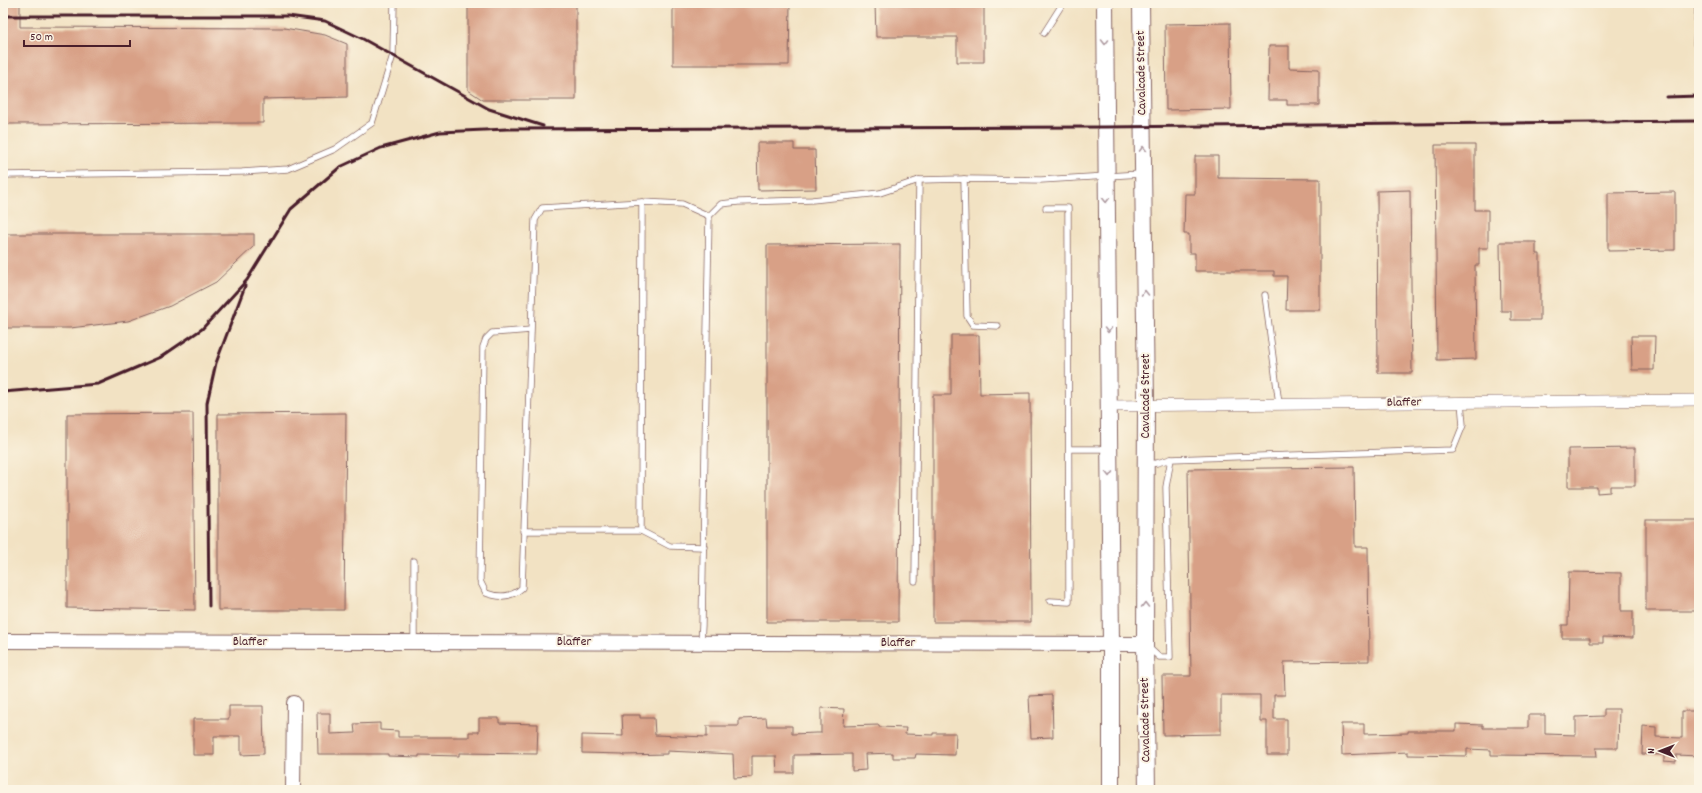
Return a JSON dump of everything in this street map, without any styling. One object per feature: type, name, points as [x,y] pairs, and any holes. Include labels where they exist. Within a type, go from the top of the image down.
[{"type":"main road","points":[[1105,3],[1111,790]]},
{"type":"main road","name":"Cavalcade Street","points":[[1141,3],[1146,405],[1145,644],[1147,790]]},
{"type":"street","name":"Blaffer","points":[[1109,406],[1699,400]]},
{"type":"street","name":"Blaffer","points":[[3,641],[1145,644]]},
{"type":"street","points":[[293,790],[294,703]]},
{"type":"lane","points":[[3,175],[242,172],[288,169],[335,150],[372,123],[393,55],[394,3]]},
{"type":"lane","points":[[1044,34],[1063,3]]},
{"type":"lane","points":[[1696,44],[1698,3]]},
{"type":"lane","points":[[700,642],[702,625],[704,547],[709,216],[721,204],[738,202],[812,200],[880,193],[919,180],[1041,180],[1143,174]]},
{"type":"lane","points":[[964,179],[967,316],[973,325],[998,326]]},
{"type":"lane","points":[[916,582],[919,180]]},
{"type":"lane","points":[[531,330],[492,333],[486,339],[482,347],[480,582],[486,593],[496,597],[516,594],[522,588],[535,220],[542,208],[642,202],[682,204],[709,216]]},
{"type":"lane","points":[[641,531],[642,202]]},
{"type":"lane","points":[[1046,208],[1068,208],[1070,449],[1069,602],[1050,601]]},
{"type":"lane","points":[[1265,295],[1279,404]]},
{"type":"lane","points":[[1146,464],[1171,459],[1453,450],[1463,425],[1461,402]]},
{"type":"lane","points":[[1070,449],[1109,449]]},
{"type":"lane","points":[[1145,644],[1159,657],[1170,657],[1166,487],[1171,459]]},
{"type":"lane","points":[[524,531],[641,531],[670,546],[704,547]]},
{"type":"lane","points":[[414,561],[414,642]]},
{"type":"building","points":[[3,3],[20,3],[20,27],[284,28],[325,35],[347,44],[347,97],[263,99],[263,123],[3,124]]},
{"type":"building","points":[[468,3],[576,3],[576,100],[483,100],[468,90]]},
{"type":"building","points":[[673,3],[790,3],[789,65],[673,65]]},
{"type":"building","points":[[875,3],[984,3],[984,62],[957,62],[957,37],[876,37]]},
{"type":"building","points":[[1230,23],[1231,109],[1166,110],[1165,24]]},
{"type":"building","points":[[1269,46],[1289,46],[1289,68],[1319,69],[1319,105],[1287,105],[1287,100],[1268,100]]},
{"type":"building","points":[[757,143],[794,143],[794,150],[815,150],[816,189],[758,190]]},
{"type":"building","points":[[1435,145],[1475,145],[1475,210],[1488,210],[1488,248],[1479,248],[1479,265],[1475,265],[1476,359],[1437,360]]},
{"type":"building","points":[[1195,156],[1218,156],[1218,178],[1320,179],[1320,310],[1286,310],[1287,276],[1274,276],[1274,271],[1195,271],[1195,253],[1189,253],[1189,234],[1184,234],[1185,194],[1195,194]]},
{"type":"building","points":[[1410,190],[1412,373],[1378,373],[1377,191]]},
{"type":"building","points":[[1675,192],[1675,250],[1608,251],[1608,193]]},
{"type":"building","points":[[3,234],[254,234],[254,246],[216,282],[170,306],[128,321],[70,328],[3,328]]},
{"type":"building","points":[[1500,242],[1536,242],[1536,254],[1540,254],[1540,320],[1511,320],[1511,311],[1501,311]]},
{"type":"building","points":[[900,244],[898,622],[767,622],[767,245]]},
{"type":"building","points":[[951,335],[979,335],[980,394],[1030,393],[1031,622],[933,622],[933,395],[951,395]]},
{"type":"building","points":[[1631,336],[1655,336],[1654,370],[1632,370]]},
{"type":"building","points":[[193,413],[195,610],[67,608],[67,414]]},
{"type":"building","points":[[346,413],[344,610],[218,610],[218,414]]},
{"type":"building","points":[[1635,448],[1635,486],[1610,486],[1610,492],[1597,493],[1597,487],[1568,487],[1568,449]]},
{"type":"building","points":[[1354,467],[1355,547],[1368,547],[1369,661],[1284,662],[1285,695],[1274,695],[1274,719],[1287,719],[1287,755],[1267,755],[1267,721],[1260,721],[1260,695],[1221,695],[1221,734],[1163,735],[1162,676],[1191,676],[1188,469]]},
{"type":"building","points":[[1646,520],[1699,520],[1699,611],[1646,611]]},
{"type":"building","points":[[1569,572],[1621,573],[1621,611],[1633,611],[1633,638],[1603,637],[1603,643],[1590,643],[1590,638],[1562,638],[1562,625],[1568,625]]},
{"type":"building","points":[[1052,695],[1053,737],[1031,738],[1029,696]]},
{"type":"building","points":[[229,706],[263,706],[264,754],[241,755],[241,736],[214,736],[214,755],[193,755],[193,719],[229,719]]},
{"type":"building","points":[[821,708],[844,709],[843,726],[879,725],[879,727],[906,728],[905,734],[933,735],[933,733],[956,733],[955,755],[916,754],[915,758],[893,758],[893,753],[865,754],[866,770],[852,771],[852,754],[794,755],[794,773],[777,773],[776,756],[752,756],[752,777],[734,778],[733,754],[667,751],[667,754],[623,755],[582,753],[582,735],[623,736],[622,715],[640,715],[640,718],[654,718],[655,735],[707,737],[707,726],[739,726],[739,719],[766,718],[767,726],[792,726],[792,734],[821,733]]},
{"type":"building","points":[[1604,709],[1619,709],[1618,748],[1596,748],[1597,756],[1491,755],[1491,750],[1467,749],[1467,756],[1408,755],[1408,752],[1342,755],[1341,724],[1364,724],[1364,734],[1408,733],[1408,731],[1456,731],[1456,724],[1483,725],[1483,728],[1528,728],[1528,715],[1545,715],[1545,734],[1576,735],[1576,717],[1604,716]]},
{"type":"building","points":[[1682,711],[1696,711],[1697,728],[1699,728],[1699,756],[1676,755],[1676,762],[1664,761],[1664,755],[1642,754],[1643,726],[1656,727],[1656,737],[1682,738]]},
{"type":"building","points":[[317,713],[330,713],[330,734],[355,733],[354,724],[380,723],[380,730],[398,731],[398,737],[469,737],[469,732],[479,732],[479,718],[499,718],[499,723],[538,724],[537,754],[459,753],[459,756],[419,755],[419,757],[388,756],[388,754],[318,754]]},
{"type":"railway","points":[[3,16],[288,16],[325,21],[363,39],[489,109],[543,126]]},
{"type":"railway","points":[[1666,97],[1699,96]]},
{"type":"railway","points":[[3,392],[98,384],[161,357],[202,329],[247,280],[291,209],[340,167],[381,148],[440,132],[507,129],[1105,127],[1699,121]]},
{"type":"railway","points":[[209,606],[207,403],[216,363],[245,286]]}]
